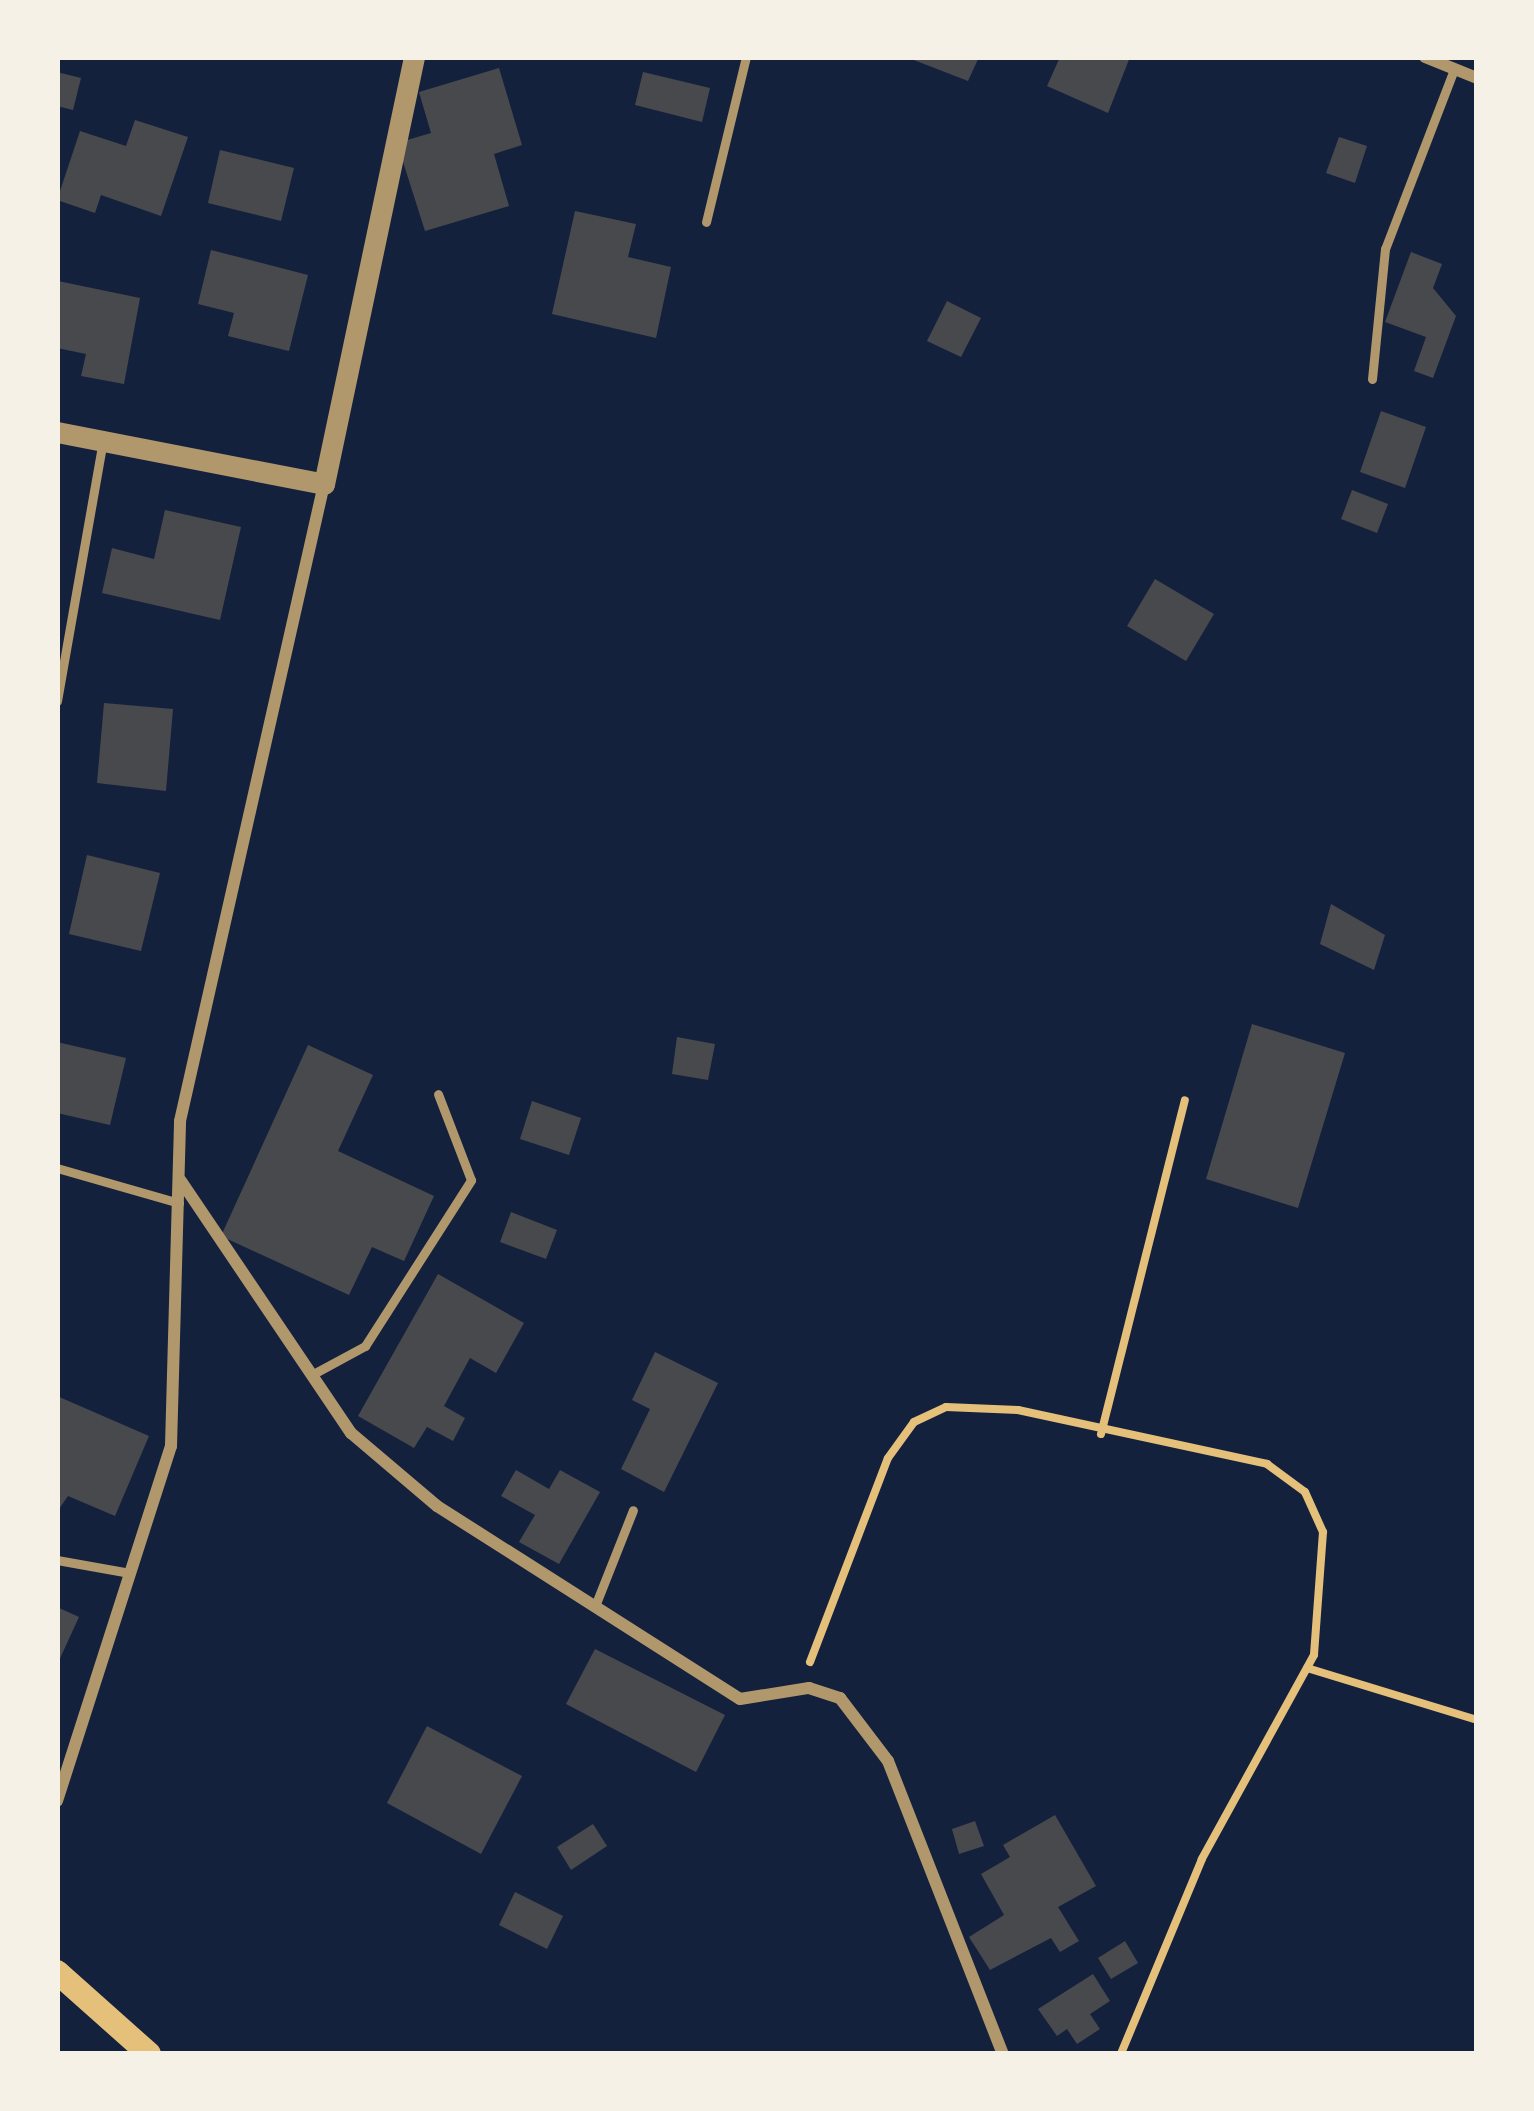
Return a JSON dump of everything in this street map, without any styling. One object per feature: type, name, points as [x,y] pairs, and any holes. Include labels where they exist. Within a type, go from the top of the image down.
[{"type":"main road","points":[[57,1972],[149,2054]]},
{"type":"street","points":[[57,1801],[171,1446],[180,1121],[324,484],[414,57]]},
{"type":"street","points":[[1425,57],[1477,78]]},
{"type":"street","points":[[57,432],[324,484]]},
{"type":"street","points":[[180,1180],[315,1373],[351,1433],[437,1506],[740,1700],[796,1690],[840,1698],[888,1761],[1003,2054]]},
{"type":"lane","points":[[706,221],[746,57]]},
{"type":"lane","points":[[1372,379],[1385,249],[1454,69]]},
{"type":"lane","points":[[57,701],[103,441]]},
{"type":"lane","points":[[315,1373],[365,1346],[471,1180],[438,1094]]},
{"type":"lane","points":[[57,1168],[180,1204]]},
{"type":"lane","points":[[595,1606],[633,1510]]},
{"type":"lane","points":[[57,1560],[130,1573]]},
{"type":"path","points":[[1102,1434],[1186,1100]]},
{"type":"path","points":[[796,1690],[888,1457],[914,1422],[946,1407],[1018,1410],[1102,1434],[1267,1464],[1305,1492],[1322,1532],[1323,1589],[1307,1668],[1202,1859],[1121,2054]]},
{"type":"path","points":[[1307,1668],[1477,1720]]},
{"type":"building","points":[[906,57],[979,57],[968,81]]},
{"type":"building","points":[[1060,57],[1130,57],[1108,113],[1047,86]]},
{"type":"building","points":[[499,68],[522,145],[494,154],[509,206],[425,231],[397,143],[431,133],[419,92]]},
{"type":"building","points":[[57,72],[81,78],[73,110],[57,106]]},
{"type":"building","points":[[643,72],[710,88],[702,122],[635,105]]},
{"type":"building","points":[[135,120],[188,137],[161,216],[101,195],[95,213],[57,200],[80,131],[126,146]]},
{"type":"building","points":[[1339,137],[1367,146],[1355,183],[1326,173]]},
{"type":"building","points":[[220,150],[294,168],[281,221],[208,203]]},
{"type":"building","points":[[575,211],[636,224],[628,257],[671,267],[656,338],[552,314]]},
{"type":"building","points":[[211,250],[308,275],[289,351],[228,336],[234,313],[198,304]]},
{"type":"building","points":[[1411,252],[1442,264],[1433,288],[1456,316],[1433,378],[1414,371],[1426,337],[1385,322]]},
{"type":"building","points":[[58,281],[140,298],[124,384],[81,376],[86,354],[57,348]]},
{"type":"building","points":[[947,301],[981,318],[961,357],[927,341]]},
{"type":"building","points":[[1381,411],[1426,427],[1405,488],[1360,472]]},
{"type":"building","points":[[1352,490],[1388,504],[1377,533],[1341,519]]},
{"type":"building","points":[[165,510],[241,527],[220,620],[102,593],[112,548],[154,559]]},
{"type":"building","points":[[1155,579],[1214,614],[1186,661],[1127,626]]},
{"type":"building","points":[[104,703],[173,709],[166,791],[97,783]]},
{"type":"building","points":[[87,855],[160,873],[141,951],[69,934]]},
{"type":"building","points":[[1331,904],[1385,935],[1374,970],[1320,944]]},
{"type":"building","points":[[1252,1024],[1345,1053],[1298,1208],[1206,1179]]},
{"type":"building","points":[[677,1037],[715,1044],[708,1080],[672,1074]]},
{"type":"building","points":[[57,1042],[126,1058],[110,1125],[57,1113]]},
{"type":"building","points":[[308,1045],[373,1075],[338,1151],[434,1196],[404,1261],[372,1247],[349,1295],[221,1236]]},
{"type":"building","points":[[532,1101],[581,1118],[569,1155],[520,1139]]},
{"type":"building","points":[[511,1212],[557,1230],[546,1259],[500,1242]]},
{"type":"building","points":[[438,1274],[524,1323],[496,1373],[470,1358],[444,1406],[465,1418],[453,1441],[427,1427],[414,1448],[358,1416]]},
{"type":"building","points":[[655,1352],[718,1383],[664,1492],[621,1469],[650,1409],[632,1400]]},
{"type":"building","points":[[57,1396],[149,1436],[115,1516],[68,1496],[57,1512]]},
{"type":"building","points":[[516,1470],[549,1489],[560,1470],[600,1492],[559,1564],[519,1542],[535,1515],[501,1496]]},
{"type":"building","points":[[57,1607],[79,1617],[57,1665]]},
{"type":"building","points":[[595,1649],[725,1715],[696,1772],[566,1704]]},
{"type":"building","points":[[427,1726],[522,1776],[481,1854],[387,1803]]},
{"type":"building","points":[[1055,1815],[1096,1886],[1058,1907],[1079,1941],[1060,1952],[1051,1938],[990,1970],[969,1937],[1004,1915],[981,1874],[1010,1857],[1003,1845]]},
{"type":"building","points":[[975,1821],[984,1846],[959,1854],[952,1829]]},
{"type":"building","points":[[593,1824],[607,1846],[571,1870],[557,1847]]},
{"type":"building","points":[[515,1892],[563,1916],[547,1949],[499,1925]]},
{"type":"building","points":[[1125,1941],[1138,1963],[1111,1979],[1098,1958]]},
{"type":"building","points":[[1093,1974],[1110,2001],[1090,2014],[1100,2029],[1077,2044],[1067,2029],[1057,2036],[1038,2009]]}]
